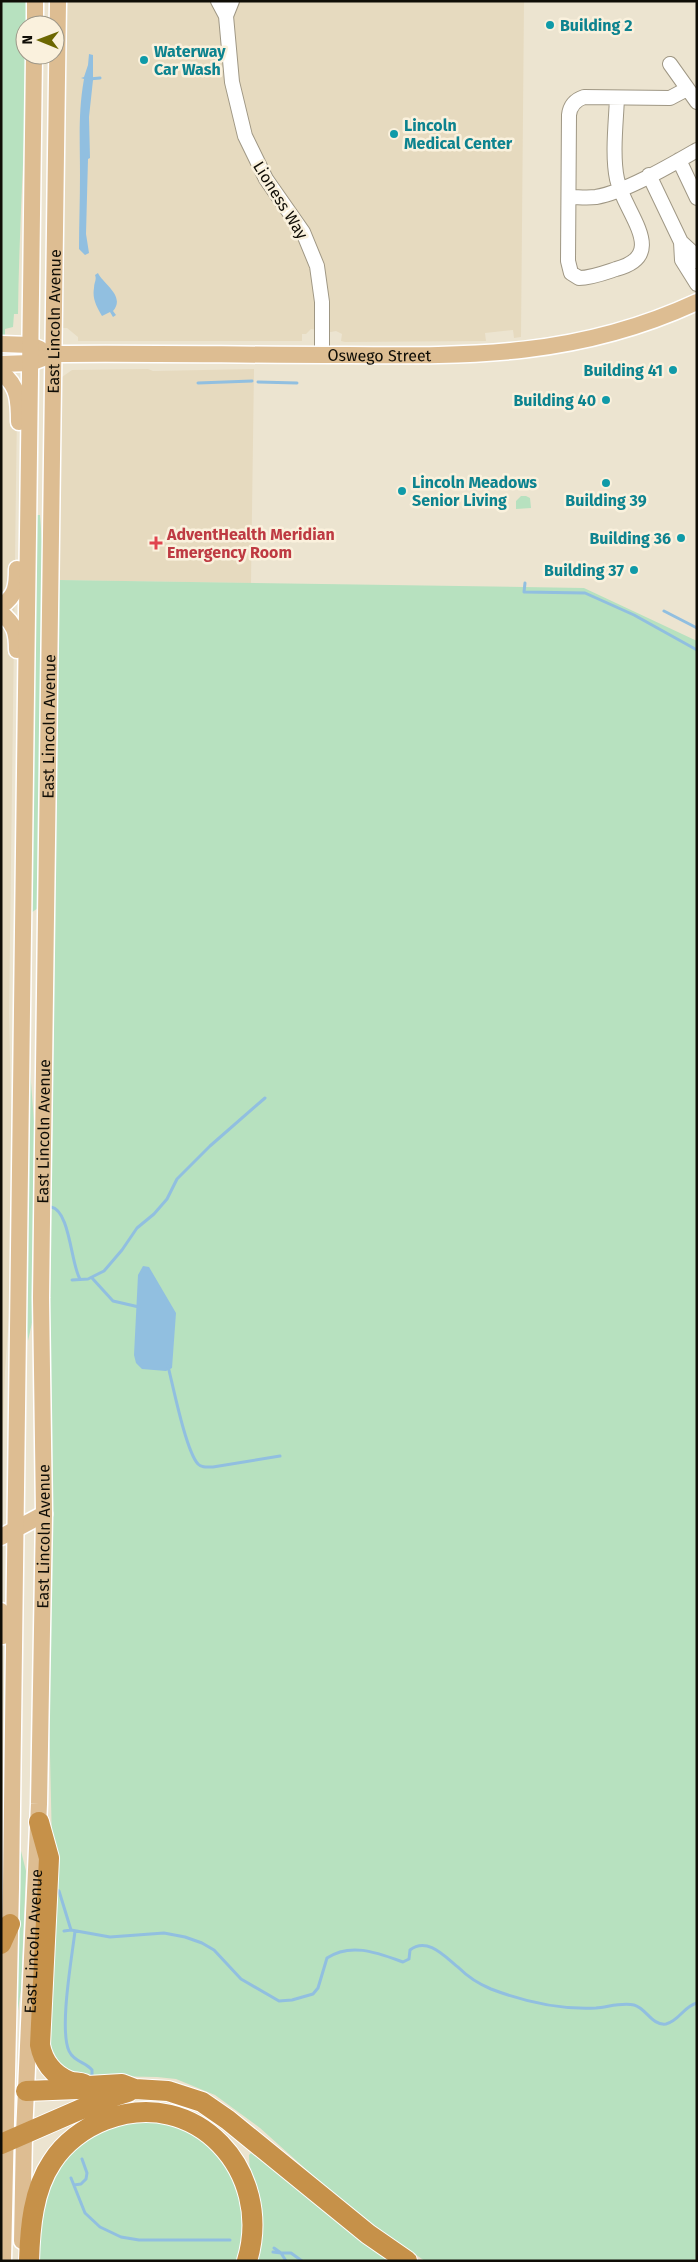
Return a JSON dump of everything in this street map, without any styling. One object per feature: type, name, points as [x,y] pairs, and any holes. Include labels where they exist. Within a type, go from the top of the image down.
[{"type":"highway","points":[[39,1822],[49,1858],[40,2045],[44,2058],[56,2074],[67,2080],[88,2086]]},
{"type":"highway","points":[[1,1944],[10,1924]]},
{"type":"highway","points":[[26,2091],[78,2089],[88,2086],[122,2084],[135,2089],[179,2093],[216,2110],[354,2224],[407,2261]]},
{"type":"highway","points":[[3,2143],[102,2100],[135,2089]]},
{"type":"highway","points":[[29,2261],[32,2225],[38,2194],[47,2171],[56,2156],[75,2137],[93,2125],[118,2116],[146,2112],[175,2117],[199,2127],[220,2143],[238,2165],[246,2182],[253,2209],[253,2237],[247,2261]]},
{"type":"main road","points":[[35,1],[35,15]]},
{"type":"main road","name":"East Lincoln Avenue","points":[[21,2261],[24,2134],[39,1822],[44,1514],[40,1308],[58,1]]},
{"type":"main road","name":"East Lincoln Avenue","points":[[3,2261],[3,2143],[10,1924],[12,1739],[8,1509],[25,742],[34,65]]},
{"type":"main road","name":"Oswego Street","points":[[1,344],[30,345],[54,354],[454,356],[532,350],[605,335],[651,321],[697,302]]},
{"type":"main road","name":"Oswego Street","points":[[1,364],[30,364],[54,354]]},
{"type":"main road","points":[[1,373],[11,382],[18,398],[19,461],[29,487]]},
{"type":"main road","points":[[1,606],[9,601],[16,590],[18,540],[28,525]]},
{"type":"main road","points":[[1,614],[13,624],[17,636],[16,718],[25,742]]},
{"type":"main road","points":[[8,1509],[44,1514]]},
{"type":"main road","points":[[8,1533],[44,1514]]},
{"type":"main road","points":[[1,1611],[3,1623],[2,1718],[12,1739]]},
{"type":"street","name":"Lioness Way","points":[[218,1],[226,16],[232,82],[245,136],[266,179],[304,232],[317,266],[322,302],[322,355]]},
{"type":"street","name":"Lioness Way","points":[[226,16],[232,1]]},
{"type":"street","points":[[670,64],[697,102]]},
{"type":"street","points":[[617,98],[616,171],[619,189],[642,237],[642,252],[636,262],[631,265],[584,278],[573,276],[568,268],[569,115],[571,107],[581,98],[617,98],[672,98],[687,89]]},
{"type":"street","points":[[569,197],[597,196],[619,189],[649,176],[697,150]]},
{"type":"street","points":[[679,160],[697,198]]},
{"type":"street","points":[[649,176],[681,242],[693,253],[697,261]]},
{"type":"street","points":[[681,242],[682,260],[697,284]]},
{"type":"shaded area","points":[[67,1],[524,1],[521,337],[514,338],[513,330],[485,333],[486,341],[345,342],[341,341],[342,334],[336,331],[311,329],[306,334],[302,334],[302,341],[78,341],[78,337],[67,328],[62,328]]},
{"type":"shaded area","points":[[148,369],[153,371],[254,369],[251,583],[59,580],[62,377],[72,370]]},
{"type":"shaded area","points":[[1,383],[17,408],[9,1014],[12,1154],[9,1317],[1,1487]]},
{"type":"green space","points":[[1,1],[28,1],[27,15],[15,15],[15,65],[27,65],[18,314],[14,314],[13,327],[5,329],[5,339],[1,339]]},
{"type":"green space","points":[[521,496],[530,498],[531,508],[516,509],[516,501]]},
{"type":"green space","points":[[36,515],[40,515],[43,555],[38,908],[31,913]]},
{"type":"green space","points":[[59,580],[584,588],[697,641],[697,2261],[425,2261],[356,2214],[260,2128],[215,2095],[176,2079],[106,2076],[77,2079],[50,2055],[52,1844],[49,1710],[52,1471],[50,1312]]},
{"type":"green space","points":[[29,1056],[35,1135],[33,1318],[28,1341],[26,1319]]},
{"type":"green space","points":[[19,1851],[21,1851],[26,1871],[21,1989],[18,2011]]},
{"type":"green space","points":[[138,2122],[161,2122],[197,2137],[210,2147],[229,2170],[242,2199],[245,2215],[244,2232],[238,2261],[38,2261],[47,2201],[61,2165],[72,2150],[88,2138],[107,2128]]},
{"type":"green space","points":[[251,2153],[393,2261],[254,2261],[249,2155]]},
{"type":"water","points":[[89,54],[93,55],[93,80],[89,117],[90,158],[88,159],[86,234],[89,253],[85,255],[79,249],[80,127],[84,79],[81,78],[84,77],[88,65]]},
{"type":"water","points":[[98,273],[112,290],[117,300],[113,311],[116,315],[113,317],[110,312],[102,316],[95,303],[95,275]]},
{"type":"water","points":[[143,1266],[149,1267],[176,1313],[172,1368],[166,1371],[142,1369],[136,1363],[134,1355],[138,1275]]},
{"type":"waterway","points":[[89,79],[100,78]]},
{"type":"waterway","points":[[198,383],[252,381]]},
{"type":"waterway","points":[[258,382],[297,383]]},
{"type":"waterway","points":[[525,583],[524,592],[585,593],[634,615],[697,650]]},
{"type":"waterway","points":[[664,611],[697,628]]},
{"type":"waterway","points":[[72,1280],[88,1279],[104,1271],[137,1228],[154,1214],[167,1199],[177,1179],[210,1146],[265,1098]]},
{"type":"waterway","points":[[51,1207],[57,1210],[66,1227],[80,1279]]},
{"type":"waterway","points":[[92,1278],[113,1301],[139,1307]]},
{"type":"waterway","points":[[168,1366],[185,1433],[193,1457],[198,1464],[205,1467],[213,1467],[280,1456]]},
{"type":"waterway","points":[[55,1890],[59,1891],[71,1930]]},
{"type":"waterway","points":[[64,1931],[71,1930],[110,1937],[164,1933],[185,1937],[214,1950],[241,1979],[279,2001],[292,2000],[313,1994],[318,1988],[327,1958],[336,1953],[355,1950],[365,1951],[403,1962],[409,1959],[410,1950],[417,1946],[423,1946],[430,1947],[443,1954],[478,1983],[504,1994],[542,2004],[569,2008],[596,2008],[629,2004],[638,2007],[653,2020],[666,2024],[674,2020],[688,2007],[697,2003]]},
{"type":"waterway","points":[[75,1931],[67,1992],[66,2041],[71,2055],[92,2070],[92,2079]]},
{"type":"waterway","points":[[74,2185],[81,2184],[86,2179],[87,2173],[82,2159]]},
{"type":"waterway","points":[[71,2178],[85,2213],[100,2227],[121,2237],[139,2240],[230,2240]]},
{"type":"waterway","points":[[274,2248],[281,2253],[291,2253],[302,2261]]},
{"type":"waterway","points":[[273,2252],[281,2253],[286,2261]]},
{"type":"place","name":"Building 2","points":[[550,25]]},
{"type":"place","name":"Waterway Car Wash","points":[[144,60]]},
{"type":"place","name":"Lincoln Medical Center","points":[[394,134]]},
{"type":"place","name":"Building 41","points":[[673,370]]},
{"type":"place","name":"Building 40","points":[[606,400]]},
{"type":"place","name":"Building 39","points":[[606,483]]},
{"type":"place","name":"Lincoln Meadows Senior Living","points":[[402,491]]},
{"type":"place","name":"Building 36","points":[[681,538]]},
{"type":"place","name":"AdventHealth Meridian Emergency Room","points":[[156,543]]},
{"type":"place","name":"Building 37","points":[[634,570]]}]
